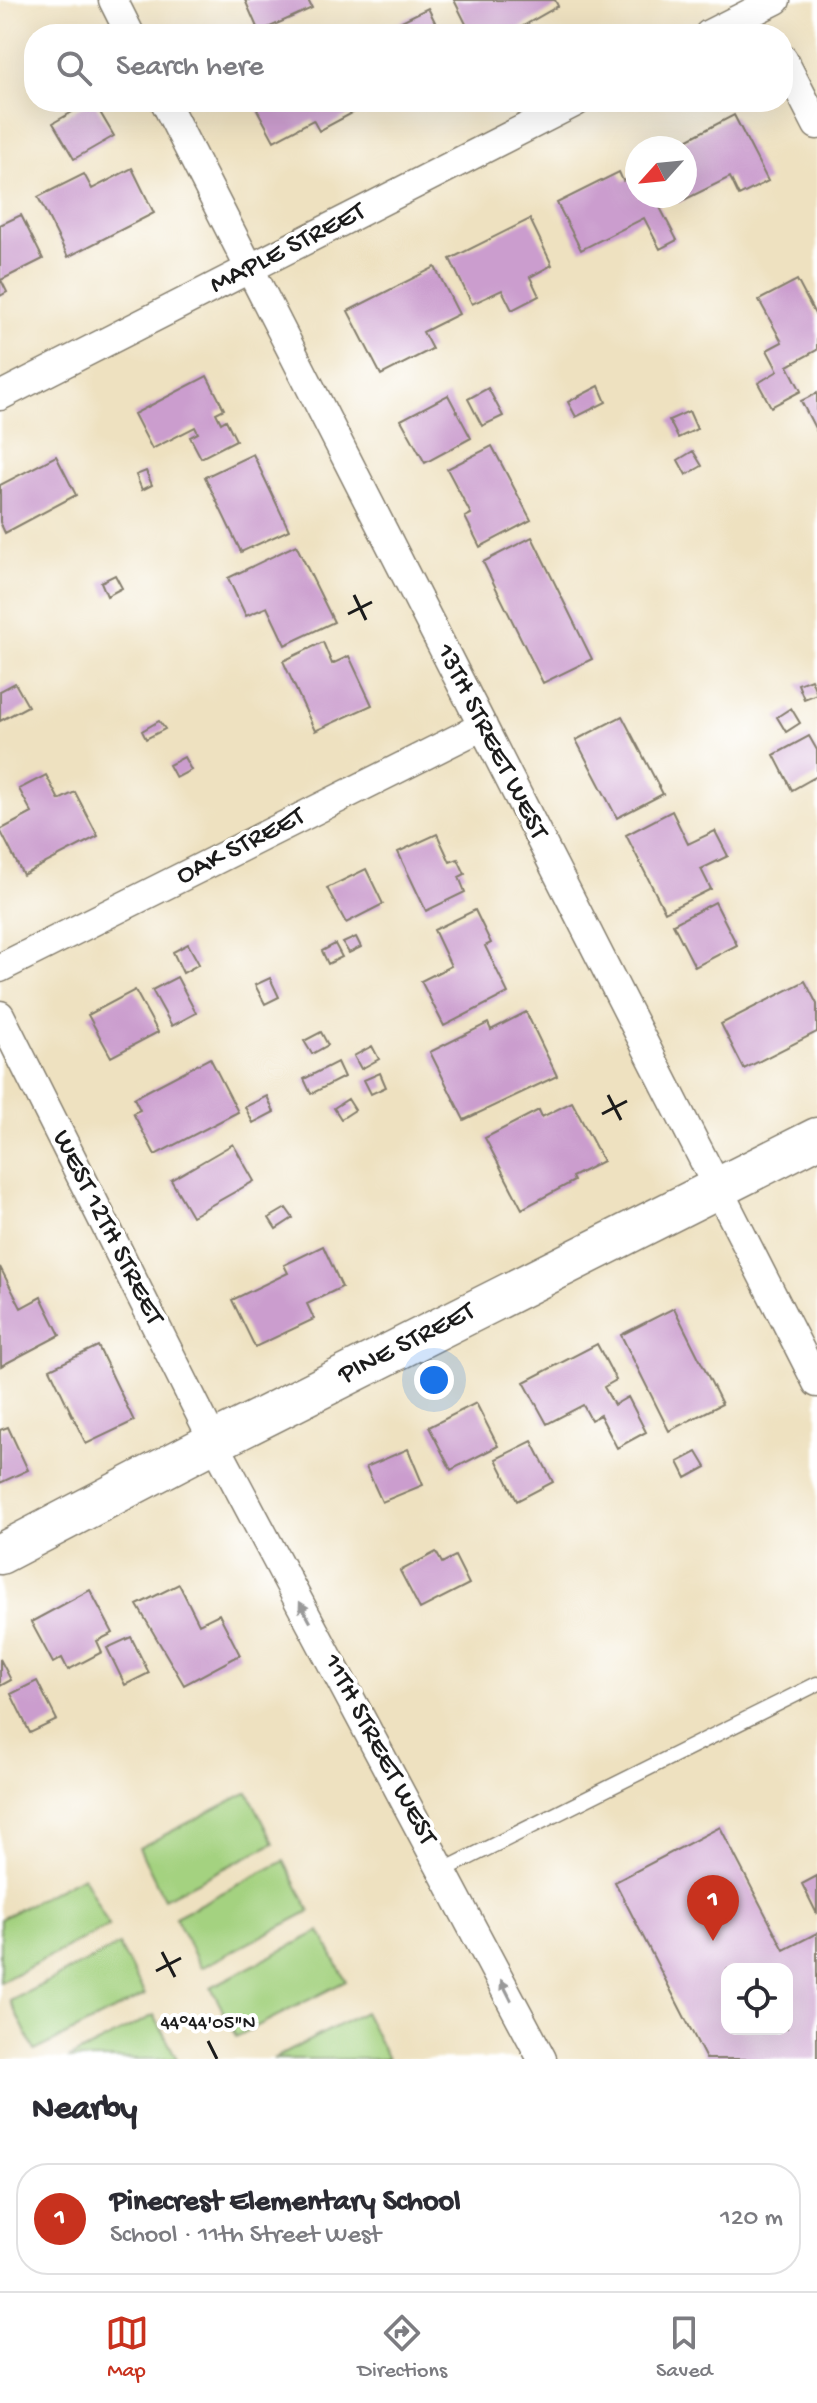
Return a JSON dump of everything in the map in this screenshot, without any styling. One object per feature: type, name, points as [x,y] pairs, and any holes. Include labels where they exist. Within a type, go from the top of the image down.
[{"type":"street","points":[[113,0],[125,24]]},
{"type":"street","points":[[733,24],[764,11]]},
{"type":"street","points":[[793,78],[817,125]]},
{"type":"street","name":"13TH STREET WEST","points":[[170,112],[817,1383]]},
{"type":"street","name":"MAPLE STREET","points":[[0,396],[556,112]]},
{"type":"street","name":"OAK STREET","points":[[0,968],[483,726]]},
{"type":"street","name":"WEST 12TH STREET","points":[[0,1015],[214,1442]]},
{"type":"street","name":"PINE STREET","points":[[0,1554],[214,1442],[817,1138]]},
{"type":"street","name":"11TH STREET WEST","points":[[214,1442],[542,2059]]},
{"type":"lane","points":[[444,1870],[817,1684]]},
{"type":"green space","points":[[248,1792],[274,1843],[164,1899],[139,1848]]},
{"type":"green space","points":[[284,1861],[310,1911],[201,1968],[175,1917]]},
{"type":"green space","points":[[83,1876],[109,1926],[0,1982],[0,1919]]},
{"type":"green space","points":[[320,1931],[346,1981],[236,2037],[211,1987]]},
{"type":"green space","points":[[119,1945],[145,1995],[35,2051],[10,2001]]},
{"type":"green space","points":[[364,2012],[388,2059],[273,2059]]},
{"type":"green space","points":[[154,2015],[177,2059],[68,2059]]},
{"type":"building","points":[[245,0],[308,0],[312,8],[277,24],[256,24]]},
{"type":"building","points":[[454,0],[555,0],[558,6],[526,24],[466,24]]},
{"type":"building","points":[[428,8],[436,24],[395,24]]},
{"type":"building","points":[[72,112],[100,112],[114,136],[74,159],[53,123]]},
{"type":"building","points":[[258,112],[354,112],[319,131],[313,120],[274,141]]},
{"type":"building","points":[[734,115],[768,181],[739,196],[730,177],[697,194],[697,136],[694,136]]},
{"type":"building","points":[[132,168],[154,213],[68,257],[38,197],[84,174],[92,189]]},
{"type":"building","points":[[619,172],[625,180],[625,208],[660,208],[677,240],[660,249],[644,218],[581,250],[557,203]]},
{"type":"building","points":[[21,215],[43,259],[1,280],[7,292],[0,296],[0,225]]},
{"type":"building","points":[[530,219],[552,265],[530,277],[539,296],[512,310],[502,290],[472,304],[450,259]]},
{"type":"building","points":[[435,267],[459,314],[423,332],[432,349],[381,375],[348,311]]},
{"type":"building","points":[[797,280],[817,318],[817,350],[788,366],[801,391],[771,407],[758,383],[778,371],[767,350],[782,342],[759,300]]},
{"type":"building","points":[[207,376],[224,409],[216,413],[221,423],[226,420],[236,440],[201,458],[190,437],[198,433],[195,427],[152,449],[134,414]]},
{"type":"building","points":[[599,386],[606,402],[576,417],[568,402]]},
{"type":"building","points":[[488,388],[503,416],[482,426],[468,399]]},
{"type":"building","points":[[817,393],[817,432],[801,401]]},
{"type":"building","points":[[448,395],[471,438],[425,463],[401,420]]},
{"type":"building","points":[[689,411],[697,429],[678,438],[669,420]]},
{"type":"building","points":[[492,446],[531,520],[480,547],[465,517],[471,514],[447,469]]},
{"type":"building","points":[[693,451],[702,466],[686,475],[678,460]]},
{"type":"building","points":[[253,454],[289,530],[241,552],[205,477]]},
{"type":"building","points":[[56,456],[76,495],[5,533],[0,522],[0,485]]},
{"type":"building","points":[[146,471],[152,485],[142,490],[136,475]]},
{"type":"building","points":[[532,537],[592,659],[543,683],[483,562]]},
{"type":"building","points":[[296,545],[334,622],[285,645],[267,607],[246,616],[228,578]]},
{"type":"building","points":[[115,575],[122,588],[107,596],[101,582]]},
{"type":"building","points":[[323,642],[332,664],[349,656],[372,705],[315,731],[283,661]]},
{"type":"building","points":[[811,679],[817,694],[804,699],[798,684]]},
{"type":"building","points":[[15,683],[28,706],[0,721],[0,691]]},
{"type":"building","points":[[791,708],[800,723],[786,732],[777,717]]},
{"type":"building","points":[[622,716],[663,794],[617,818],[576,740]]},
{"type":"building","points":[[159,721],[165,729],[146,739],[142,731]]},
{"type":"building","points":[[809,736],[817,750],[817,776],[792,790],[774,755]]},
{"type":"building","points":[[184,757],[191,770],[176,778],[169,765]]},
{"type":"building","points":[[46,775],[59,800],[75,792],[98,836],[23,875],[0,830],[32,813],[19,789]]},
{"type":"building","points":[[672,811],[688,844],[715,831],[728,856],[701,869],[711,889],[665,912],[626,835]]},
{"type":"building","points":[[437,834],[450,862],[458,859],[465,874],[459,877],[465,892],[426,911],[398,852]]},
{"type":"building","points":[[366,869],[383,904],[346,923],[327,888]]},
{"type":"building","points":[[715,902],[737,945],[695,967],[673,924]]},
{"type":"building","points":[[475,910],[491,943],[485,946],[508,993],[444,1026],[421,981],[451,966],[434,930]]},
{"type":"building","points":[[356,937],[361,947],[349,953],[343,943]]},
{"type":"building","points":[[188,944],[199,964],[183,973],[173,952]]},
{"type":"building","points":[[335,944],[342,957],[328,964],[322,951]]},
{"type":"building","points":[[177,977],[196,1013],[172,1026],[152,990]]},
{"type":"building","points":[[270,978],[279,997],[265,1004],[255,985]]},
{"type":"building","points":[[805,981],[817,1004],[817,1032],[744,1069],[721,1024]]},
{"type":"building","points":[[135,990],[158,1032],[111,1057],[88,1015]]},
{"type":"building","points":[[526,1012],[557,1076],[464,1120],[430,1052],[488,1023],[491,1030]]},
{"type":"building","points":[[321,1032],[328,1045],[312,1054],[304,1041]]},
{"type":"building","points":[[372,1046],[379,1059],[361,1069],[354,1056]]},
{"type":"building","points":[[210,1058],[238,1112],[155,1155],[133,1113],[140,1110],[134,1098]]},
{"type":"building","points":[[337,1062],[344,1077],[311,1094],[304,1079]]},
{"type":"building","points":[[380,1073],[386,1087],[371,1094],[364,1080]]},
{"type":"building","points":[[267,1096],[274,1112],[253,1123],[245,1107]]},
{"type":"building","points":[[348,1099],[355,1110],[341,1119],[334,1108]]},
{"type":"building","points":[[572,1102],[603,1161],[572,1177],[574,1181],[522,1209],[485,1138],[539,1110],[542,1117]]},
{"type":"building","points":[[233,1144],[254,1181],[192,1216],[171,1180]]},
{"type":"building","points":[[286,1208],[293,1218],[276,1229],[269,1218]]},
{"type":"building","points":[[323,1246],[342,1287],[307,1304],[314,1319],[255,1347],[232,1300],[288,1273],[284,1265]]},
{"type":"building","points":[[0,1267],[21,1308],[41,1297],[60,1335],[1,1366]]},
{"type":"building","points":[[674,1308],[722,1404],[669,1431],[621,1335]]},
{"type":"building","points":[[597,1344],[616,1380],[604,1387],[614,1405],[628,1397],[646,1432],[617,1448],[600,1415],[591,1420],[583,1405],[547,1424],[524,1382]]},
{"type":"building","points":[[98,1346],[134,1421],[86,1444],[50,1369]]},
{"type":"building","points":[[476,1403],[498,1446],[451,1470],[429,1427]]},
{"type":"building","points":[[8,1427],[28,1470],[0,1483],[0,1430]]},
{"type":"building","points":[[532,1441],[553,1482],[517,1501],[496,1459]]},
{"type":"building","points":[[408,1449],[423,1485],[382,1502],[366,1467]]},
{"type":"building","points":[[697,1452],[706,1467],[686,1478],[678,1462]]},
{"type":"building","points":[[436,1552],[442,1563],[455,1556],[469,1584],[420,1609],[400,1571]]},
{"type":"building","points":[[179,1584],[199,1624],[219,1614],[240,1655],[184,1685],[137,1605]]},
{"type":"building","points":[[90,1590],[113,1633],[97,1641],[102,1652],[68,1670],[62,1658],[53,1663],[31,1622]]},
{"type":"building","points":[[131,1637],[149,1673],[125,1685],[107,1648]]},
{"type":"building","points":[[0,1659],[11,1680],[0,1686]]},
{"type":"building","points":[[37,1681],[57,1720],[30,1733],[11,1694]]},
{"type":"building","points":[[720,1827],[784,1950],[817,1933],[817,2059],[706,2059],[615,1882]]},
{"type":"building","points":[[817,1876],[817,1914],[802,1884]]},
{"type":"place","name":"Pinecrest Elementary School","points":[[713,1941]]}]
